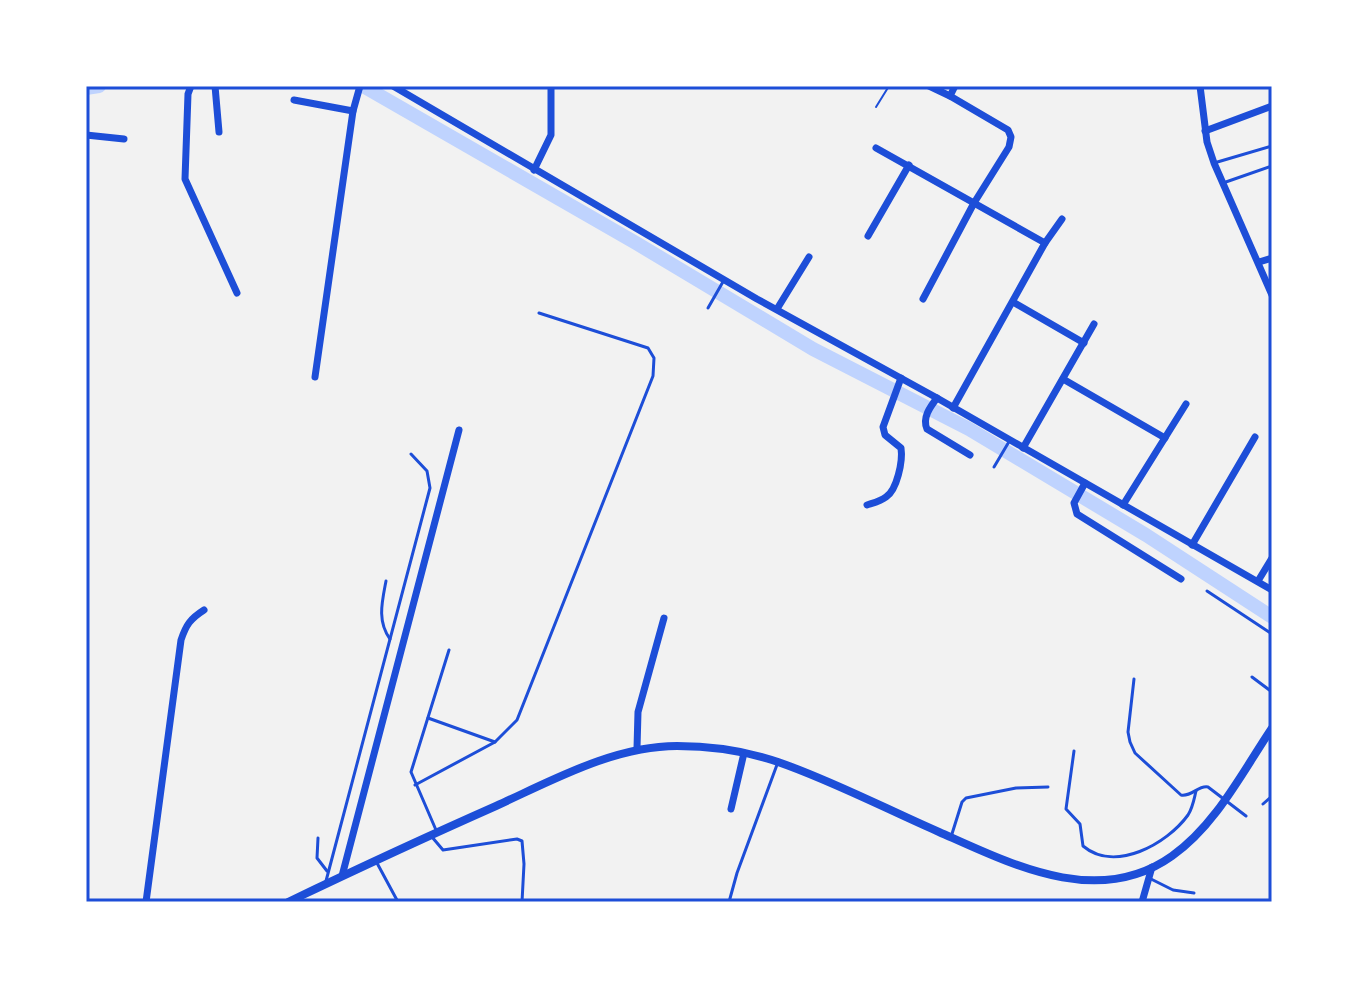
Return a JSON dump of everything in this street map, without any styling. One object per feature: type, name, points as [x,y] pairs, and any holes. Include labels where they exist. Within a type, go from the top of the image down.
[{"type":"street","points":[[191,86],[188,94],[185,179],[237,293]]},
{"type":"street","points":[[215,86],[219,132]]},
{"type":"street","points":[[393,86],[722,283],[777,309],[900,382],[953,408],[1008,444],[1023,448],[1082,487],[1123,505],[1272,590]]},
{"type":"street","points":[[534,170],[551,135],[551,86]]},
{"type":"street","points":[[923,299],[974,203],[1009,147],[1011,137],[1008,130],[929,86]]},
{"type":"street","points":[[950,96],[955,86]]},
{"type":"street","points":[[1200,86],[1205,131],[1214,163],[1272,295]]},
{"type":"street","points":[[315,377],[353,111],[360,88]]},
{"type":"street","points":[[294,100],[353,111]]},
{"type":"street","points":[[1205,131],[1272,106]]},
{"type":"street","points":[[86,135],[124,139]]},
{"type":"street","points":[[876,148],[1045,243]]},
{"type":"street","points":[[868,236],[909,165]]},
{"type":"street","points":[[953,408],[1045,243],[1062,219]]},
{"type":"street","points":[[777,309],[809,257]]},
{"type":"street","points":[[1259,262],[1272,258]]},
{"type":"street","points":[[1013,302],[1084,343]]},
{"type":"street","points":[[1023,448],[1094,324]]},
{"type":"street","points":[[1063,379],[1165,438]]},
{"type":"street","points":[[867,505],[885,498],[891,492],[901,463],[901,448],[885,435],[883,427],[900,382]]},
{"type":"street","points":[[935,401],[924,423],[927,429],[970,455]]},
{"type":"street","points":[[1123,505],[1186,404]]},
{"type":"street","points":[[342,876],[459,430]]},
{"type":"street","points":[[1192,545],[1255,437]]},
{"type":"street","points":[[1082,487],[1074,503],[1077,514],[1181,579]]},
{"type":"street","points":[[1258,581],[1272,558]]},
{"type":"street","points":[[146,902],[181,640],[186,625],[204,610]]},
{"type":"street","points":[[637,748],[638,712],[664,618]]},
{"type":"street","points":[[294,901],[433,832],[563,775],[637,748],[714,747],[778,762],[1012,865],[1070,879],[1098,881],[1120,878],[1171,857],[1196,836],[1272,728]]},
{"type":"street","points":[[731,809],[744,753]]},
{"type":"street","points":[[1142,902],[1152,867]]},
{"type":"lane","points":[[1214,163],[1272,146]]},
{"type":"lane","points":[[1223,183],[1272,166]]},
{"type":"lane","points":[[708,308],[722,283]]},
{"type":"lane","points":[[415,785],[495,742],[517,720],[653,376],[654,358],[648,348],[539,313]]},
{"type":"lane","points":[[994,467],[1008,444]]},
{"type":"lane","points":[[325,885],[430,488],[427,471],[411,454]]},
{"type":"lane","points":[[386,581],[381,618],[384,632],[390,639]]},
{"type":"lane","points":[[1207,591],[1272,634]]},
{"type":"lane","points":[[449,650],[411,772],[433,832],[443,850],[522,841],[522,902]]},
{"type":"lane","points":[[1252,677],[1272,692]]},
{"type":"lane","points":[[1134,679],[1128,732],[1135,753],[1181,795],[1208,787],[1246,816]]},
{"type":"lane","points":[[428,718],[495,742]]},
{"type":"lane","points":[[1074,751],[1066,809],[1080,824],[1083,846],[1093,854],[1108,858],[1127,855],[1159,840],[1188,814],[1196,791]]},
{"type":"lane","points":[[729,902],[778,762]]},
{"type":"lane","points":[[951,837],[966,798],[1016,788],[1048,787]]},
{"type":"lane","points":[[1263,804],[1272,796]]},
{"type":"lane","points":[[318,838],[317,858],[329,872]]},
{"type":"lane","points":[[376,860],[398,902]]},
{"type":"lane","points":[[1149,878],[1173,890],[1194,893]]},
{"type":"path","points":[[876,107],[889,86]]},
{"type":"waterway","points":[[86,88],[99,86]]},
{"type":"waterway","points":[[363,86],[813,349],[969,429],[1146,535],[1272,617]]}]
